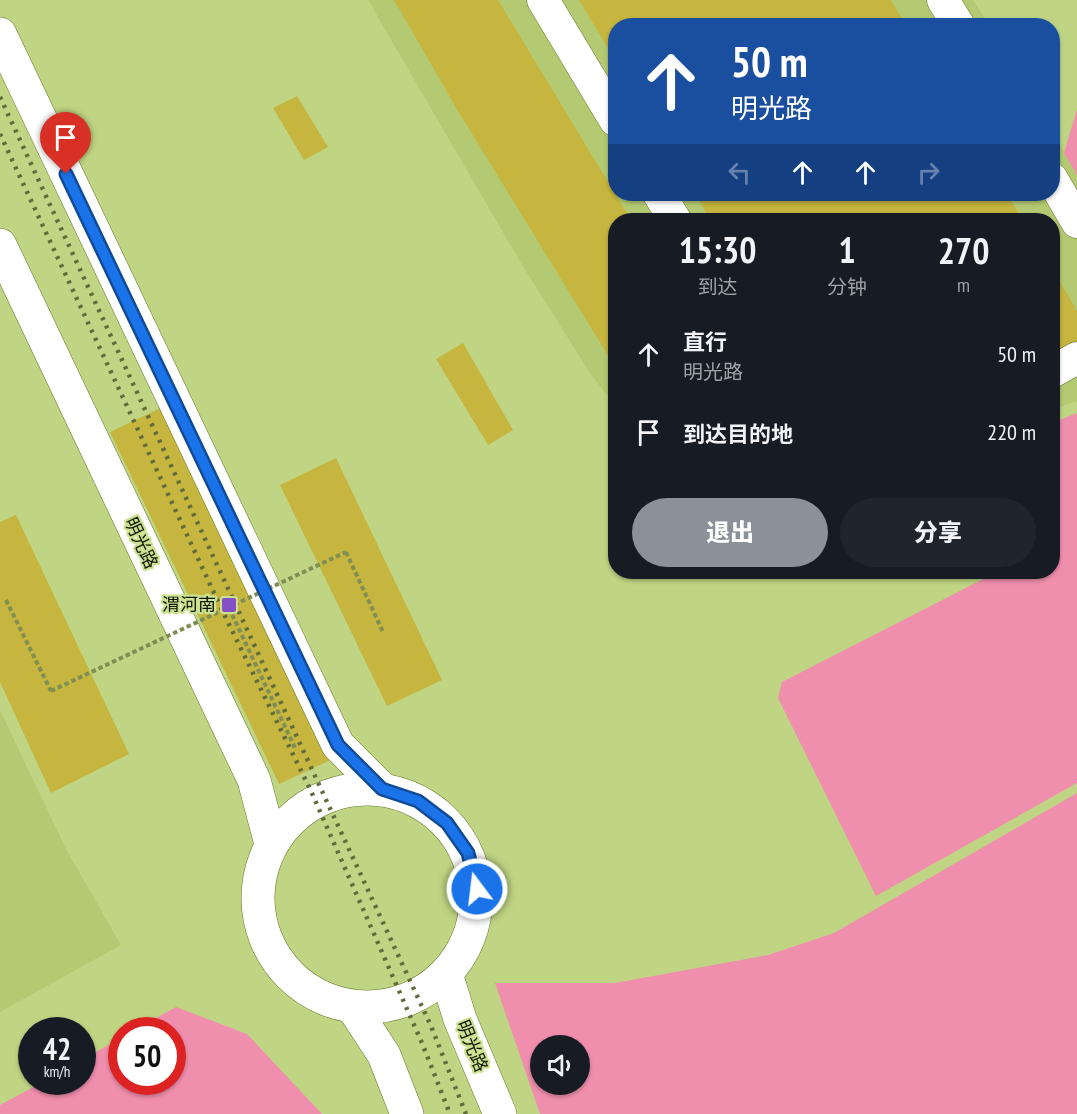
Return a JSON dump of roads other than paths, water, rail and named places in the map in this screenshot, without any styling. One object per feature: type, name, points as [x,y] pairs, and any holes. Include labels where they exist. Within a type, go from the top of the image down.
[{"type":"main road","points":[[0,34],[338,745],[382,789]]},
{"type":"main road","name":"明光路","points":[[0,245],[254,780],[271,844]]},
{"type":"main road","points":[[382,789],[418,801],[447,823],[468,853],[477,889],[473,926],[458,960],[447,977],[399,1003],[352,1006],[325,999],[294,980],[271,951],[258,916],[259,879],[271,844],[292,818],[318,800],[350,790],[382,789]]},
{"type":"main road","name":"明光路","points":[[447,977],[460,1019],[500,1114]]},
{"type":"main road","points":[[352,1006],[384,1055],[407,1114]]},
{"type":"lane","points":[[543,0],[608,108]]},
{"type":"lane","points":[[943,0],[953,18]]},
{"type":"lane","points":[[1060,193],[1077,222]]},
{"type":"lane","points":[[1060,368],[1077,358]]},
{"type":"railway","points":[[0,97],[431,1026],[466,1114]]},
{"type":"railway","points":[[0,134],[222,610],[311,791],[422,1043],[450,1114]]},
{"type":"place","name":"渭河南","points":[[229,605]]}]
